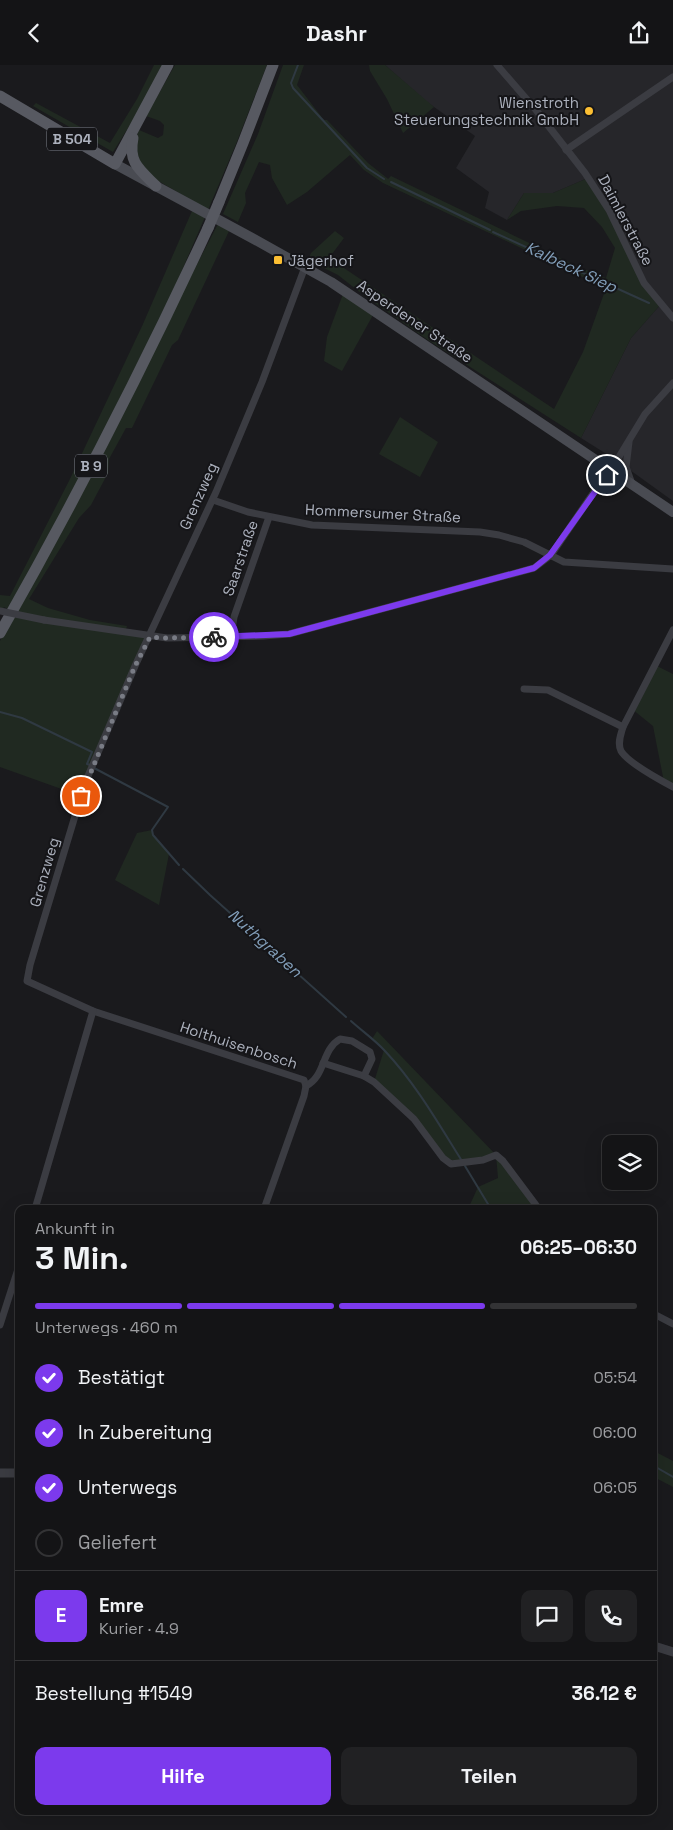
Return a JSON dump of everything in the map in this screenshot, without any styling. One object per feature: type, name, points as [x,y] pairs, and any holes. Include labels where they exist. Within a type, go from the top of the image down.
[{"type":"main road","points":[[116,164],[168,65]]},
{"type":"main road","name":"B 9","points":[[0,633],[83,482],[177,296],[208,228],[273,65]]},
{"type":"main road","name":"Asperdener Straße","points":[[0,96],[116,164],[305,267],[358,300],[673,512]]},
{"type":"main road","points":[[134,129],[131,152],[133,159],[140,170],[156,186]]},
{"type":"street","name":"Daimlerstraße","points":[[497,65],[585,173],[609,210],[644,283],[673,318]]},
{"type":"street","points":[[566,150],[673,77]]},
{"type":"street","name":"Grenzweg","points":[[93,1011],[27,981],[85,783],[135,666],[213,500],[260,386],[305,267]]},
{"type":"street","points":[[0,611],[150,637],[231,637],[289,634],[534,568],[550,555],[611,469],[645,414],[673,383]]},
{"type":"street","points":[[629,439],[626,467],[632,484]]},
{"type":"street","name":"Hommersumer Straße","points":[[213,500],[248,512],[312,525],[480,532],[524,542],[564,562],[673,569]]},
{"type":"street","name":"Saarstraße","points":[[231,637],[234,617],[269,517]]},
{"type":"street","points":[[673,630],[623,727],[619,740],[621,751],[641,769],[673,787]]},
{"type":"street","points":[[524,689],[548,690],[623,727]]},
{"type":"street","points":[[37,1205],[93,1011]]},
{"type":"street","name":"Holthuisenbosch","points":[[93,1011],[304,1080],[306,1086],[304,1096],[265,1205]]},
{"type":"street","points":[[306,1086],[316,1081],[323,1063],[336,1041],[340,1039],[347,1039],[370,1052],[372,1059],[364,1076]]},
{"type":"street","points":[[323,1063],[364,1076],[374,1082],[414,1119],[443,1158],[451,1164],[482,1160],[496,1155],[503,1161],[536,1205]]},
{"type":"street","points":[[0,1325],[15,1278]]},
{"type":"street","points":[[657,1316],[673,1324]]},
{"type":"street","points":[[0,1473],[15,1473]]},
{"type":"street","points":[[657,1647],[673,1652]]},
{"type":"shaded area","points":[[154,65],[163,65],[143,104],[113,152],[33,106],[36,103],[110,143],[137,99]]},
{"type":"shaded area","points":[[175,65],[267,65],[208,210],[150,176],[140,167],[135,140],[139,130],[158,138],[163,135],[164,125],[160,121],[146,116]]},
{"type":"shaded area","points":[[283,65],[304,65],[297,85],[324,120],[327,120],[368,163],[388,179],[391,176],[579,267],[606,278],[615,248],[602,227],[584,208],[557,206],[521,211],[507,220],[524,193],[553,193],[588,178],[631,258],[661,304],[631,338],[581,438],[428,340],[338,275],[308,260],[311,253],[335,231],[344,238],[329,258],[554,409],[583,352],[606,288],[383,183],[364,170],[350,155],[307,192],[287,205],[272,178],[270,165],[259,162],[245,193],[246,203],[238,222],[223,214],[258,134]]},
{"type":"shaded area","points":[[369,65],[385,65],[434,107],[403,133],[387,99],[370,71]]},
{"type":"shaded area","points":[[385,65],[673,65],[673,501],[616,460],[581,438],[631,338],[661,304],[654,295],[588,178],[553,193],[524,193],[507,220],[485,208],[489,192],[456,168],[475,136],[427,102]]},
{"type":"shaded area","points":[[192,211],[205,217],[176,284],[100,441],[8,609],[4,607],[0,614],[0,595],[10,596],[69,481],[143,324]]},
{"type":"shaded area","points":[[218,224],[229,231],[178,340],[172,345],[132,428],[126,428],[109,459],[108,473],[91,505],[79,518],[29,599],[48,608],[90,620],[127,626],[125,632],[150,637],[81,796],[0,767],[0,641]]},
{"type":"shaded area","points":[[343,294],[373,315],[342,371],[324,361],[327,337]]},
{"type":"shaded area","points":[[400,417],[438,442],[420,477],[379,454]]},
{"type":"shaded area","points":[[655,665],[673,674],[673,787],[664,782],[653,726],[632,709]]},
{"type":"shaded area","points":[[152,830],[153,835],[169,854],[159,905],[115,880],[137,833]]},
{"type":"shaded area","points":[[377,1031],[496,1155],[451,1164],[414,1119],[374,1082],[384,1050],[372,1039]]},
{"type":"shaded area","points":[[496,1155],[536,1205],[470,1205],[478,1187],[498,1178]]},
{"type":"shaded area","points":[[657,1453],[673,1461],[673,1487],[657,1479]]},
{"type":"waterway","name":"Kalbeck Siep","points":[[298,65],[291,83],[293,88],[367,168],[384,179]]},
{"type":"waterway","name":"Kalbeck Siep","points":[[391,182],[490,230]]},
{"type":"waterway","name":"Kalbeck Siep","points":[[493,232],[649,303]]},
{"type":"waterway","name":"Nuthgraben","points":[[0,712],[22,718],[92,752],[87,764],[90,765]]},
{"type":"waterway","name":"Nuthgraben","points":[[94,768],[168,807],[152,830],[153,835],[179,865]]},
{"type":"waterway","name":"Nuthgraben","points":[[183,869],[346,1017]]},
{"type":"waterway","name":"Nuthgraben","points":[[351,1021],[381,1047],[407,1077],[462,1161]]},
{"type":"waterway","name":"Nuthgraben","points":[[465,1166],[489,1205]]},
{"type":"waterway","name":"Nuthgraben","points":[[657,1468],[673,1477]]},
{"type":"way so far","points":[[81,796],[135,666],[150,637],[214,637]]},
{"type":"place","name":"Wienstroth Steuerungstechnik GmbH","points":[[589,111]]},
{"type":"place","name":"Jägerhof","points":[[278,260]]},
{"type":"route","points":[[214,637],[263,637],[289,634],[534,568],[550,555],[607,475]]}]
